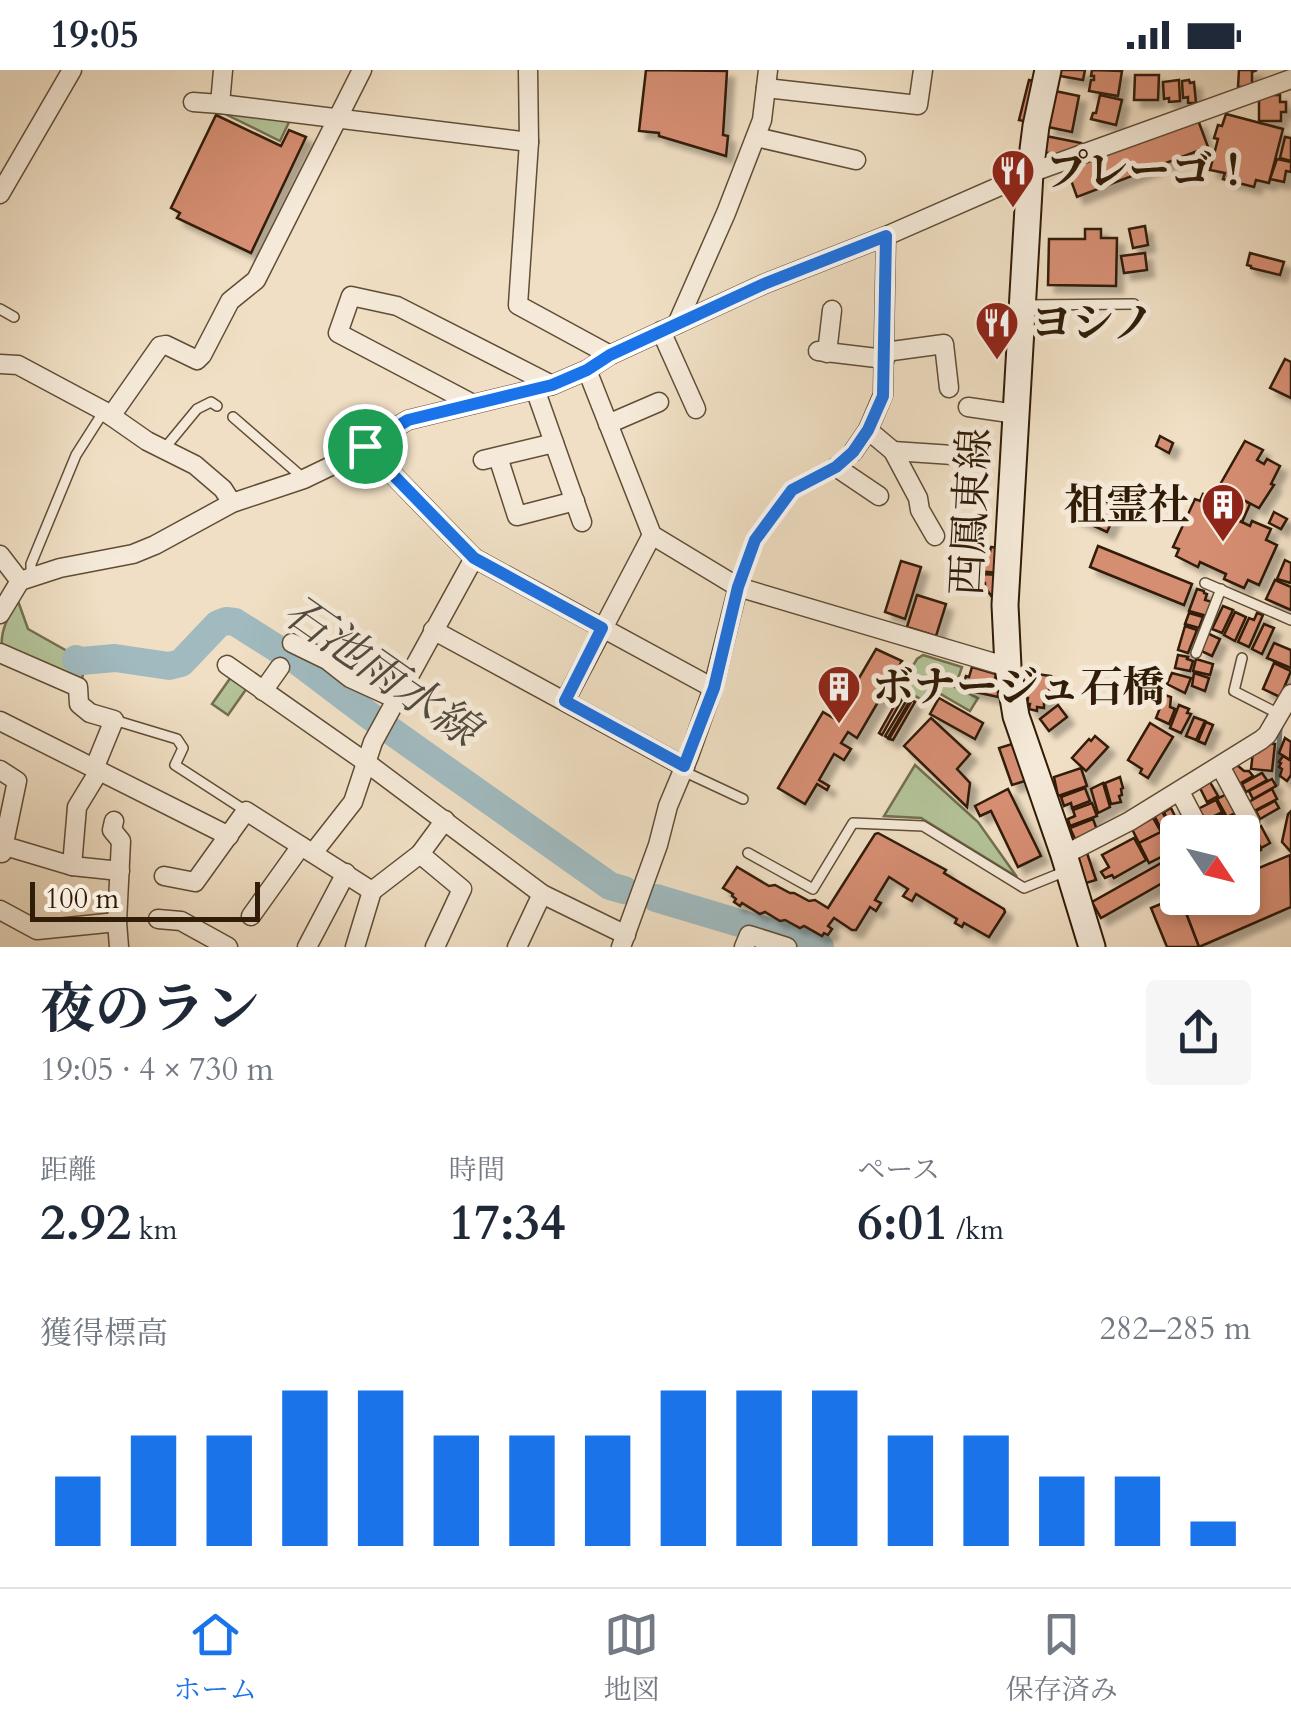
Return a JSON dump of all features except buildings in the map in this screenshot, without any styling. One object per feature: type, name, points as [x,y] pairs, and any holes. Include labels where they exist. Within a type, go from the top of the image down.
[{"type":"main road","name":"西鳳東線","points":[[1048,70],[1030,173],[1005,605],[1008,666],[1016,716],[1092,947]]},
{"type":"street","points":[[0,194],[22,164],[72,70]]},
{"type":"street","points":[[220,104],[223,70]]},
{"type":"street","points":[[107,413],[160,346],[166,345],[197,360],[202,354],[230,301],[256,280],[362,70]]},
{"type":"street","points":[[528,70],[529,142],[518,304],[610,355]]},
{"type":"street","points":[[696,409],[669,328],[726,213],[756,138],[767,79],[918,105],[923,70]]},
{"type":"street","points":[[0,614],[26,580],[60,568],[134,554],[232,503],[304,479],[408,420],[543,387],[587,370],[610,355],[764,284],[1030,173],[1291,79]]},
{"type":"street","points":[[193,102],[529,142]]},
{"type":"street","points":[[756,138],[856,160]]},
{"type":"street","points":[[853,452],[883,396],[886,236]]},
{"type":"street","points":[[473,404],[338,333],[351,296],[397,306],[543,387]]},
{"type":"street","points":[[832,310],[822,352],[885,356],[944,344],[949,388]]},
{"type":"street","points":[[0,364],[18,365],[195,465],[232,503]]},
{"type":"street","points":[[587,370],[652,536],[738,587],[1008,666]]},
{"type":"street","points":[[543,387],[554,444],[582,522]]},
{"type":"street","points":[[608,424],[659,402]]},
{"type":"street","points":[[968,407],[1016,414]]},
{"type":"street","points":[[868,430],[893,451],[935,536]]},
{"type":"street","points":[[554,444],[490,458],[517,516],[575,501]]},
{"type":"street","points":[[365,446],[474,558],[714,688]]},
{"type":"street","points":[[893,451],[952,455]]},
{"type":"street","points":[[836,467],[879,496]]},
{"type":"street","points":[[565,701],[652,536]]},
{"type":"street","points":[[0,555],[26,580]]},
{"type":"street","points":[[251,916],[353,802],[373,742],[474,558]]},
{"type":"street","points":[[226,665],[367,763],[542,894],[624,941],[668,806],[714,688],[738,587]]},
{"type":"street","points":[[433,630],[684,769]]},
{"type":"street","points":[[292,643],[328,660],[350,678],[396,699]]},
{"type":"street","points":[[0,653],[78,687],[79,704],[90,714],[114,720],[96,770],[77,807],[72,866]]},
{"type":"street","points":[[263,691],[280,667]]},
{"type":"street","points":[[1067,862],[1267,735],[1291,694]]},
{"type":"street","points":[[0,721],[229,836]]},
{"type":"street","points":[[1220,766],[1246,815]]},
{"type":"street","points":[[0,770],[17,781],[2,852],[120,871]]},
{"type":"street","points":[[1180,792],[1193,815]]},
{"type":"street","points":[[164,876],[195,882],[246,812],[372,891]]},
{"type":"street","points":[[355,947],[372,891],[420,854],[445,820]]},
{"type":"street","points":[[114,821],[112,830],[121,841],[119,947]]},
{"type":"street","points":[[420,854],[462,888],[435,947]]},
{"type":"street","points":[[307,947],[346,873]]},
{"type":"street","points":[[517,947],[542,894]]},
{"type":"street","points":[[0,910],[37,930],[117,922]]},
{"type":"street","points":[[158,919],[181,922],[228,947]]},
{"type":"street","points":[[744,947],[749,934],[788,947]]},
{"type":"lane","points":[[1023,305],[1134,304]]},
{"type":"lane","points":[[0,309],[14,317]]},
{"type":"lane","points":[[164,449],[197,409],[211,402],[216,406]]},
{"type":"lane","points":[[26,580],[76,455],[107,413]]},
{"type":"lane","points":[[233,417],[304,479]]},
{"type":"lane","points":[[738,587],[755,540],[792,490],[836,467],[853,452]]},
{"type":"lane","points":[[1205,583],[1291,620]]},
{"type":"lane","points":[[1196,653],[1220,590]]},
{"type":"lane","points":[[1242,658],[1234,690],[1279,714]]},
{"type":"lane","points":[[114,720],[177,739],[183,748],[175,765],[246,812]]},
{"type":"lane","points":[[684,769],[743,799]]},
{"type":"lane","points":[[748,853],[813,889],[854,822],[924,826],[1024,888],[1067,862]]},
{"type":"green space","points":[[223,113],[290,120],[280,141]]},
{"type":"green space","points":[[18,601],[28,629],[76,656],[73,663],[84,669],[82,679],[2,647],[6,623]]},
{"type":"green space","points":[[923,655],[962,667],[955,687],[978,698],[970,711],[937,692],[929,704],[900,687]]},
{"type":"green space","points":[[231,677],[247,688],[228,715],[212,704]]},
{"type":"green space","points":[[915,765],[978,822],[1017,877],[921,818],[884,816]]},
{"type":"waterway","name":"石池雨水線","points":[[76,659],[115,658],[169,666],[181,663],[218,624],[235,622],[300,663],[610,886],[624,890]]},
{"type":"waterway","points":[[1277,784],[1280,728]]},
{"type":"waterway","name":"石池雨水線","points":[[656,898],[820,947]]},
{"type":"place","name":"プレーゴ！","points":[[1013,209]]},
{"type":"place","name":"ヨシノ","points":[[997,361]]},
{"type":"place","name":"祖霊社","points":[[1223,543]]},
{"type":"place","name":"ボナージュ石橋","points":[[839,725]]},
{"type":"route","points":[[886,236],[883,396],[853,452],[836,467],[792,490],[755,540],[738,587],[714,688],[684,766],[565,701],[602,628],[474,558],[365,446],[408,420],[552,385],[764,284],[886,236]]}]
